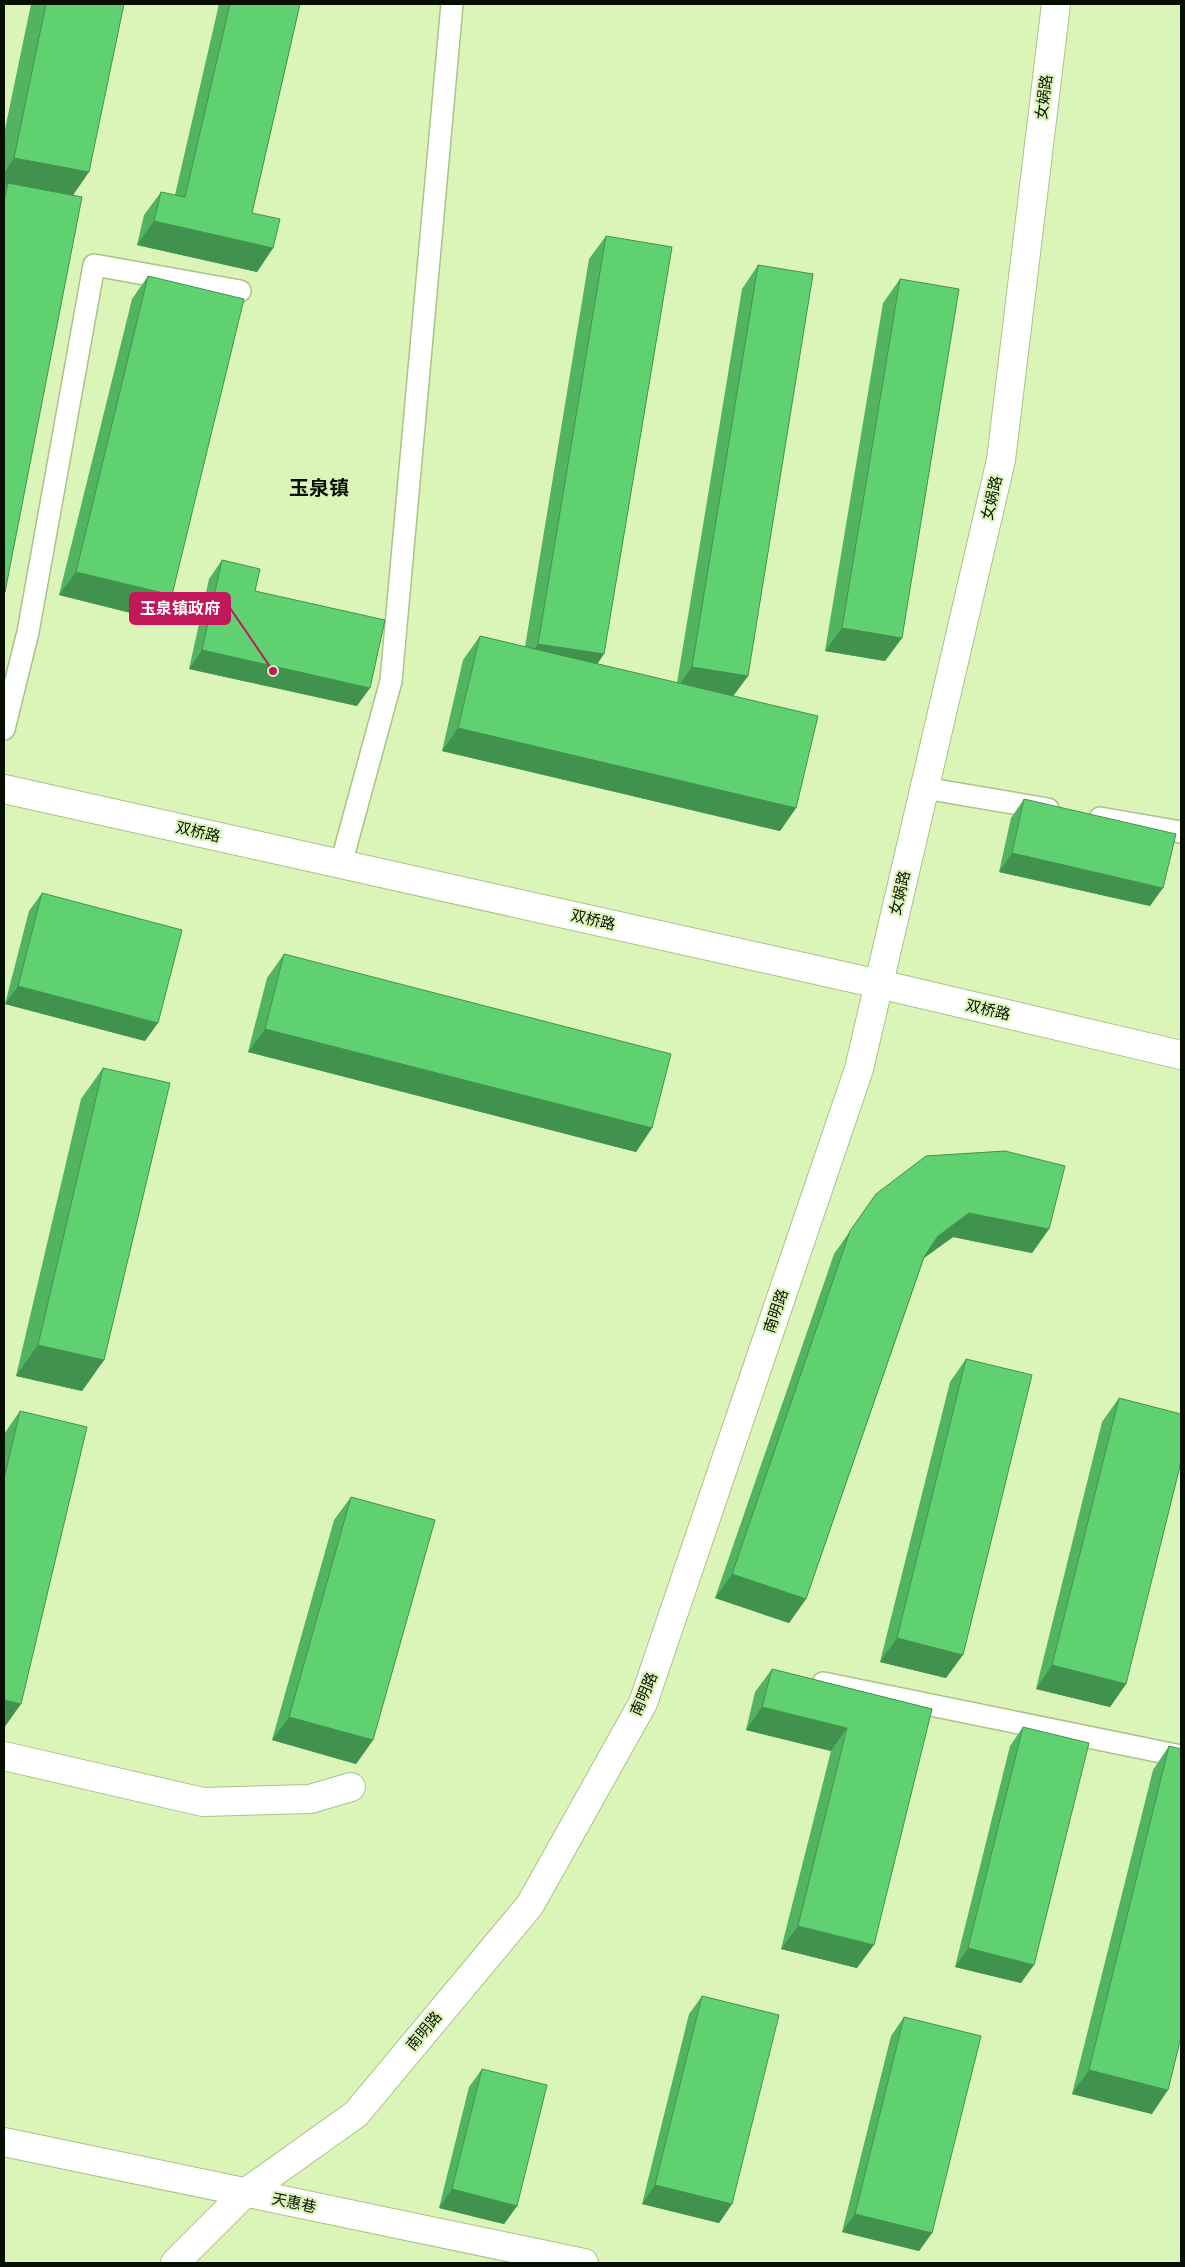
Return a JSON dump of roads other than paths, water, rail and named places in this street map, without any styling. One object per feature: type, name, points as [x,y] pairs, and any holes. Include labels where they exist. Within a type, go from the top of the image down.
[{"type":"street","name":"女娲路","points":[[879,984],[1001,460],[1056,4]]},
{"type":"street","name":"双桥路","points":[[4,789],[879,984],[1181,1055]]},
{"type":"street","name":"南明路","points":[[174,2263],[245,2193],[356,2114],[530,1905],[643,1703],[859,1070],[879,984]]},
{"type":"street","points":[[4,1756],[202,1802],[310,1799],[351,1787]]},
{"type":"street","name":"天惠巷","points":[[4,2142],[584,2263]]},
{"type":"lane","points":[[341,864],[391,682],[452,4]]},
{"type":"lane","points":[[4,729],[28,632],[94,265],[240,291]]},
{"type":"lane","points":[[924,788],[1181,832]]},
{"type":"lane","points":[[805,1679],[1181,1756]]},
{"type":"place","name":"玉泉镇政府","points":[[273,671]]},
{"type":"district","name":"玉泉镇","points":[[319,488]]}]
